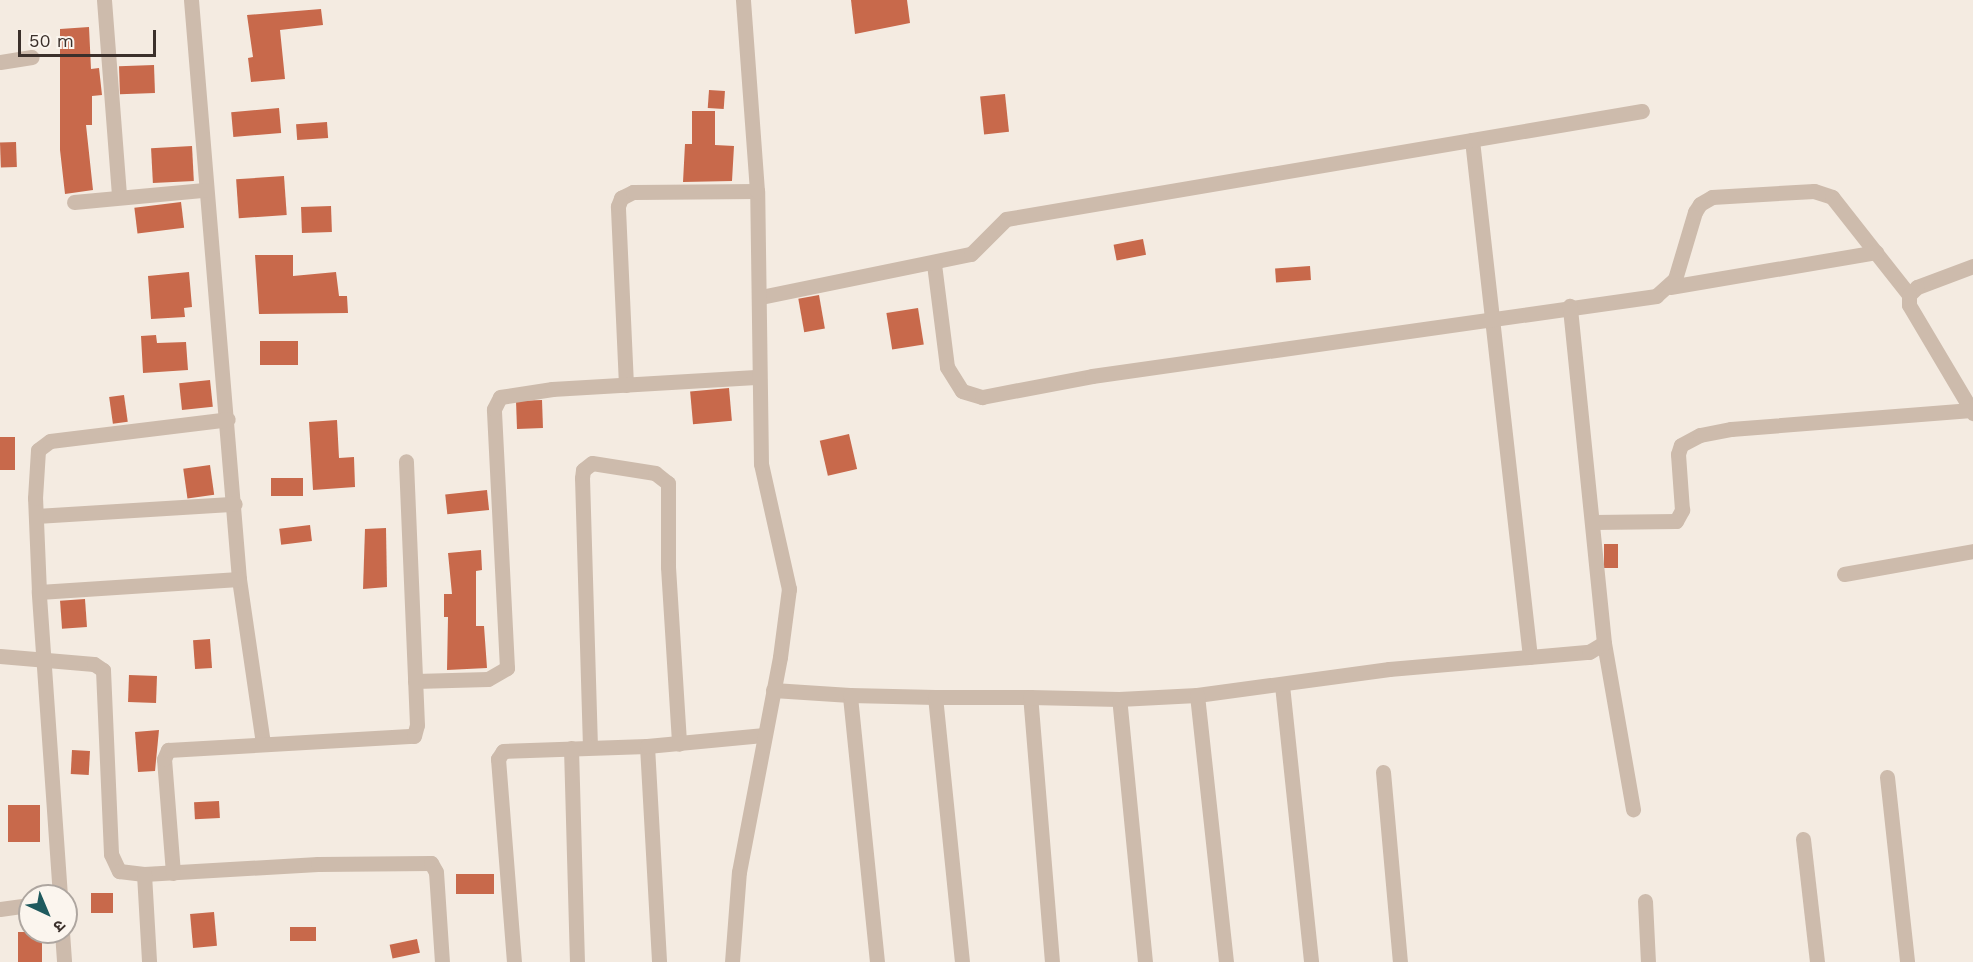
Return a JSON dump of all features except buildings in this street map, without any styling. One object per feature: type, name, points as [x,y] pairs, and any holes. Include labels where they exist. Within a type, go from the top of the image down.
[{"type":"street","points":[[104,0],[119,196]]},
{"type":"street","points":[[190,0],[204,189],[228,419],[240,579],[263,743]]},
{"type":"street","points":[[732,962],[739,872],[773,690],[789,589],[774,519],[762,482],[756,377],[760,297],[757,191],[743,0]]},
{"type":"street","points":[[0,62],[32,57]]},
{"type":"street","points":[[760,297],[934,264],[972,254],[1006,219],[1642,111]]},
{"type":"street","points":[[1472,140],[1530,657]]},
{"type":"street","points":[[74,202],[204,189]]},
{"type":"street","points":[[626,386],[618,206],[621,198],[633,192],[757,191]]},
{"type":"street","points":[[1593,522],[1676,521],[1682,510],[1678,454],[1681,445],[1700,435],[1731,429],[1972,412],[1914,317],[1909,296],[1839,203],[1825,193],[1712,197],[1700,204],[1695,212],[1670,287]]},
{"type":"street","points":[[934,264],[947,367],[962,391],[982,397],[1092,376],[1570,306],[1656,296],[1670,287],[1876,252]]},
{"type":"street","points":[[1909,296],[1927,281],[1973,266]]},
{"type":"street","points":[[1570,306],[1604,642],[1633,810]]},
{"type":"street","points":[[415,681],[488,679],[507,668],[494,409],[497,401],[508,393],[756,377]]},
{"type":"street","points":[[59,884],[39,592],[36,458],[43,445],[228,419]]},
{"type":"street","points":[[173,873],[165,754],[172,748],[414,736],[417,725],[406,461]]},
{"type":"street","points":[[590,747],[582,478],[583,470],[592,463],[655,473],[668,483],[668,567],[679,744]]},
{"type":"street","points":[[36,516],[235,504]]},
{"type":"street","points":[[1844,574],[1973,551]]},
{"type":"street","points":[[39,592],[240,579]]},
{"type":"street","points":[[773,690],[850,695],[1119,699],[1197,695],[1389,669],[1589,651],[1604,642]]},
{"type":"street","points":[[0,656],[94,664],[103,670],[112,862],[119,871],[144,874],[431,863],[436,872],[442,962]]},
{"type":"street","points":[[1282,685],[1311,962]]},
{"type":"street","points":[[850,695],[877,962]]},
{"type":"street","points":[[1197,695],[1226,962]]},
{"type":"street","points":[[935,696],[962,962]]},
{"type":"street","points":[[1030,697],[1052,962]]},
{"type":"street","points":[[1119,699],[1145,962]]},
{"type":"street","points":[[514,962],[499,754],[509,749],[646,746],[764,735]]},
{"type":"street","points":[[646,746],[659,962]]},
{"type":"street","points":[[571,748],[577,962]]},
{"type":"street","points":[[1383,772],[1400,962]]},
{"type":"street","points":[[1887,777],[1907,962]]},
{"type":"street","points":[[1803,839],[1817,962]]},
{"type":"street","points":[[144,874],[149,962]]},
{"type":"street","points":[[1645,901],[1648,962]]},
{"type":"street","points":[[0,909],[18,907]]},
{"type":"street","points":[[63,944],[64,962]]}]
